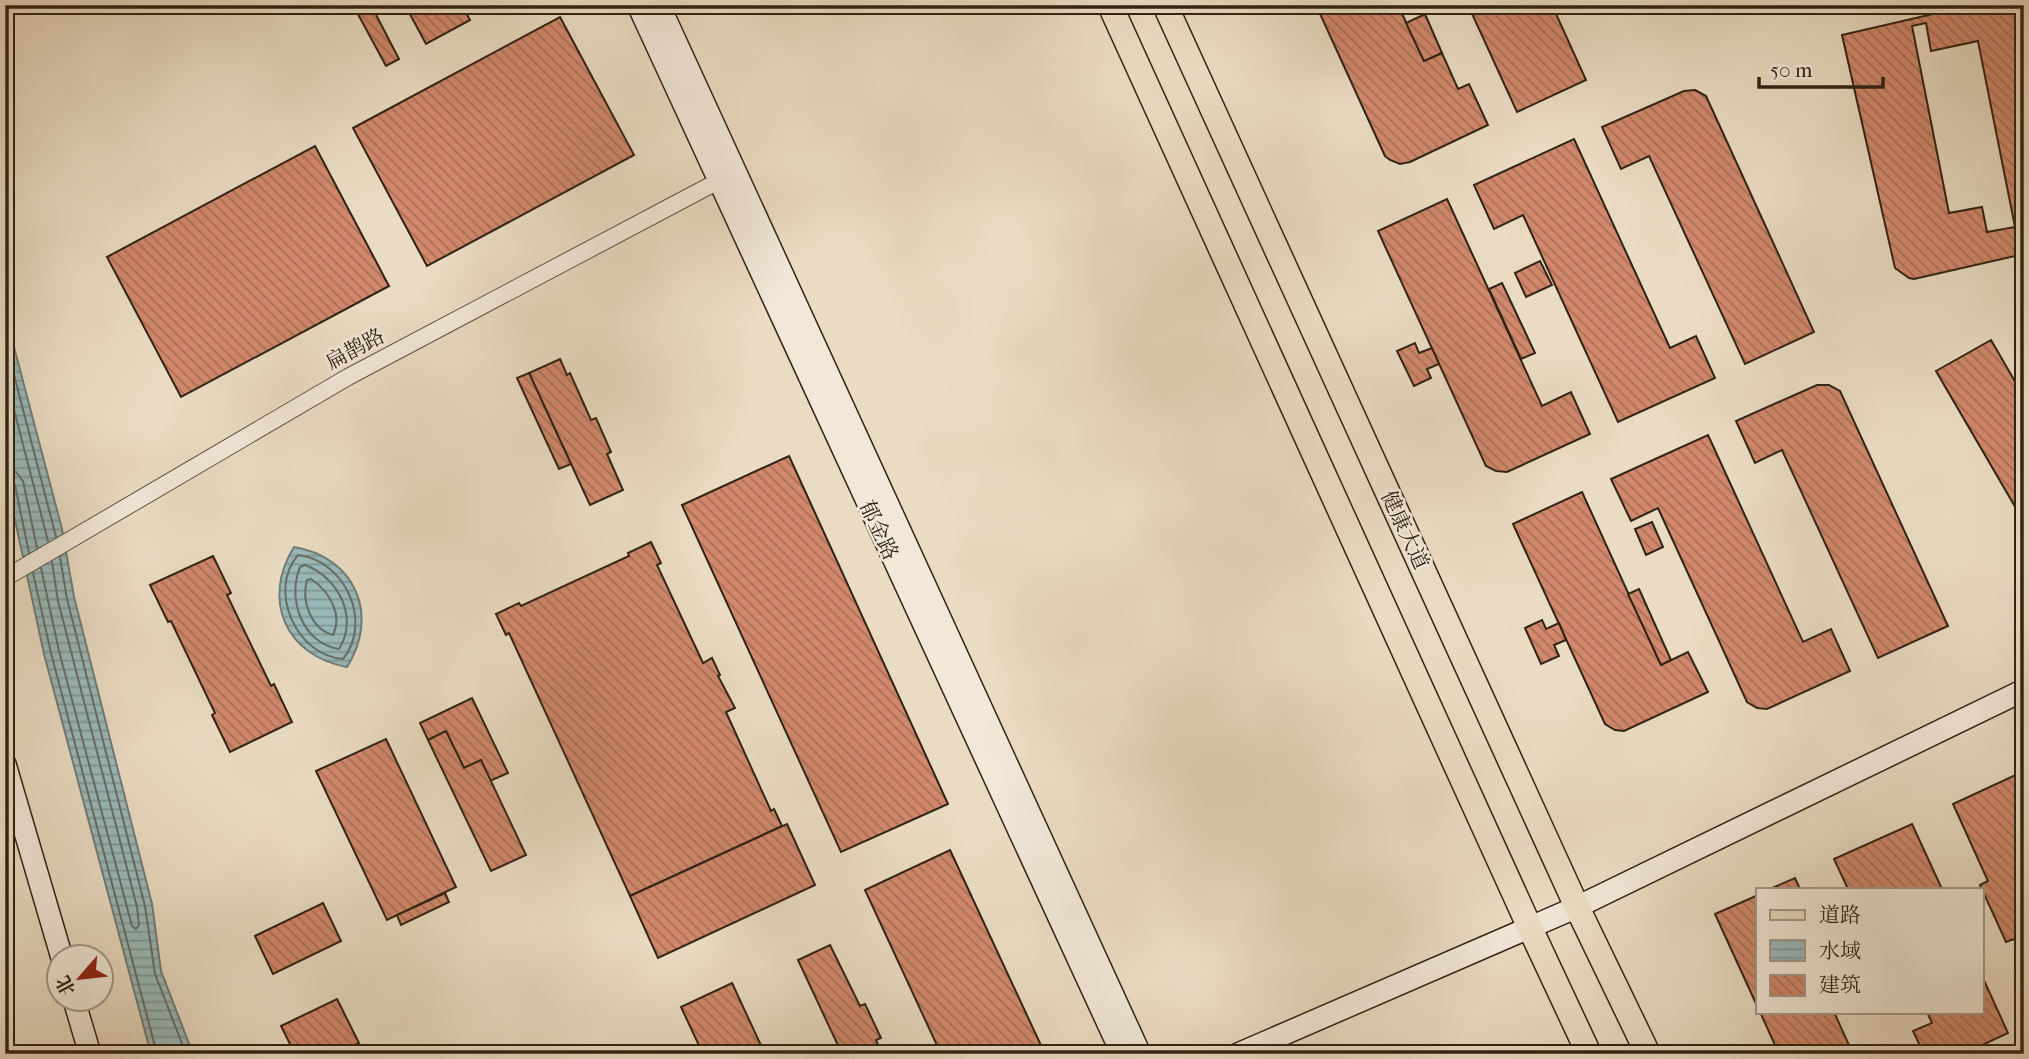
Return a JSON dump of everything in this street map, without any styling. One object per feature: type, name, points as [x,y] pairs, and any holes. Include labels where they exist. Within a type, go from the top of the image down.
[{"type":"main road","points":[[1110,5],[1589,1054]]},
{"type":"main road","name":"健康大道","points":[[1165,5],[1577,907],[1648,1054]]},
{"type":"street","name":"郁金路","points":[[638,5],[727,177],[1140,1054]]},
{"type":"street","name":"郁金路","points":[[659,5],[727,177],[1122,1054]]},
{"type":"street","name":"扁鹊路","points":[[5,578],[348,377],[727,177]]},
{"type":"street","points":[[1238,1054],[1577,907],[2024,690]]},
{"type":"street","points":[[5,764],[58,944]]},
{"type":"street","points":[[78,1014],[90,1054]]},
{"type":"water","points":[[5,313],[62,529],[74,597],[152,904],[161,971],[193,1054],[151,1054],[44,654],[10,497],[5,459]]},
{"type":"water","points":[[294,547],[315,553],[333,563],[356,591],[361,609],[361,628],[357,647],[347,667],[326,661],[308,651],[285,623],[280,605],[280,587],[284,567]]},
{"type":"building","points":[[353,5],[371,5],[399,59],[386,66]]},
{"type":"building","points":[[405,5],[462,5],[470,20],[426,44]]},
{"type":"building","points":[[1316,5],[1398,5],[1424,61],[1442,53],[1458,89],[1469,84],[1488,125],[1410,162],[1400,164],[1390,160],[1385,156]]},
{"type":"building","points":[[1468,5],[1552,5],[1586,80],[1517,112]]},
{"type":"building","points":[[1972,5],[2024,5],[2024,254],[1914,279],[1895,268],[1842,35]],"holes":[[[1926,23],[1931,51],[1978,41],[2015,227],[1987,232],[1982,207],[1949,213],[1912,26]]]},
{"type":"building","points":[[1425,14],[1442,53],[1424,61],[1406,23]]},
{"type":"building","points":[[560,17],[634,155],[427,266],[353,128]]},
{"type":"building","points":[[1695,90],[1706,96],[1814,332],[1745,364],[1649,156],[1621,169],[1602,127],[1684,91]]},
{"type":"building","points":[[1574,139],[1670,348],[1696,336],[1715,378],[1618,422],[1523,215],[1494,229],[1474,185]]},
{"type":"building","points":[[315,146],[389,286],[181,397],[107,257]]},
{"type":"building","points":[[1447,199],[1542,406],[1571,392],[1590,434],[1507,472],[1486,466],[1378,231]]},
{"type":"building","points":[[1540,261],[1552,285],[1526,297],[1515,273]]},
{"type":"building","points":[[1502,283],[1535,353],[1521,359],[1489,289]]},
{"type":"building","points":[[2024,320],[2024,335],[2017,324]]},
{"type":"building","points":[[1991,340],[2024,397],[2024,522],[1936,371]]},
{"type":"building","points":[[1415,343],[1419,353],[1432,348],[1439,364],[1427,369],[1431,378],[1414,386],[1397,351]]},
{"type":"building","points":[[560,359],[567,375],[570,373],[591,420],[596,418],[611,452],[607,454],[623,490],[590,505],[529,373]]},
{"type":"building","points":[[529,373],[571,464],[559,469],[517,378]]},
{"type":"building","points":[[1817,385],[1829,385],[1840,391],[1948,626],[1878,658],[1782,450],[1755,463],[1736,421]]},
{"type":"building","points":[[1708,435],[1803,642],[1831,629],[1850,671],[1767,709],[1757,708],[1747,702],[1658,508],[1631,521],[1611,479]]},
{"type":"building","points":[[789,456],[948,804],[841,852],[682,505]]},
{"type":"building","points":[[1582,492],[1661,665],[1688,652],[1708,692],[1624,731],[1615,730],[1605,724],[1513,524]]},
{"type":"building","points":[[1652,522],[1663,547],[1646,555],[1635,529]]},
{"type":"building","points":[[651,542],[661,563],[657,565],[703,663],[712,658],[720,675],[718,676],[735,708],[726,712],[771,811],[774,809],[782,826],[630,896],[509,633],[506,635],[496,614],[519,603],[521,606],[629,556],[628,553]]},
{"type":"building","points":[[213,556],[231,593],[227,595],[271,686],[274,684],[292,722],[230,752],[212,715],[215,713],[171,621],[168,622],[150,585]]},
{"type":"building","points":[[1639,589],[1671,660],[1661,665],[1628,594]]},
{"type":"building","points":[[1542,620],[1546,629],[1559,623],[1566,640],[1554,645],[1559,656],[1541,664],[1525,628]]},
{"type":"building","points":[[472,698],[508,773],[490,781],[481,760],[464,768],[446,731],[428,740],[420,723]]},
{"type":"building","points":[[446,731],[464,768],[481,760],[526,855],[491,871],[428,740]]},
{"type":"building","points":[[386,739],[456,887],[387,920],[316,771]]},
{"type":"building","points":[[2024,771],[2024,959],[2014,939],[2006,942],[1980,885],[1988,881],[1953,804]]},
{"type":"building","points":[[787,824],[815,885],[658,958],[630,896]]},
{"type":"building","points":[[1912,824],[1942,888],[1848,888],[1834,859]]},
{"type":"building","points":[[950,850],[1045,1054],[941,1054],[865,890]]},
{"type":"building","points":[[1795,878],[1800,888],[1772,888]]},
{"type":"building","points":[[445,893],[449,902],[401,925],[397,915]]},
{"type":"building","points":[[1756,896],[1756,1004],[1715,914]]},
{"type":"building","points":[[323,903],[341,941],[273,974],[255,936]]},
{"type":"building","points":[[830,945],[860,1006],[865,1004],[881,1038],[876,1040],[882,1054],[842,1054],[798,960]]},
{"type":"building","points":[[1983,978],[2008,1033],[1963,1054],[1924,1054],[1913,1031],[1932,1023],[1928,1014],[1983,1014]]},
{"type":"building","points":[[732,983],[765,1054],[703,1054],[681,1007]]},
{"type":"building","points":[[337,999],[359,1043],[337,1054],[295,1054],[281,1026]]},
{"type":"building","points":[[1761,1014],[1835,1014],[1853,1054],[1779,1054]]}]
